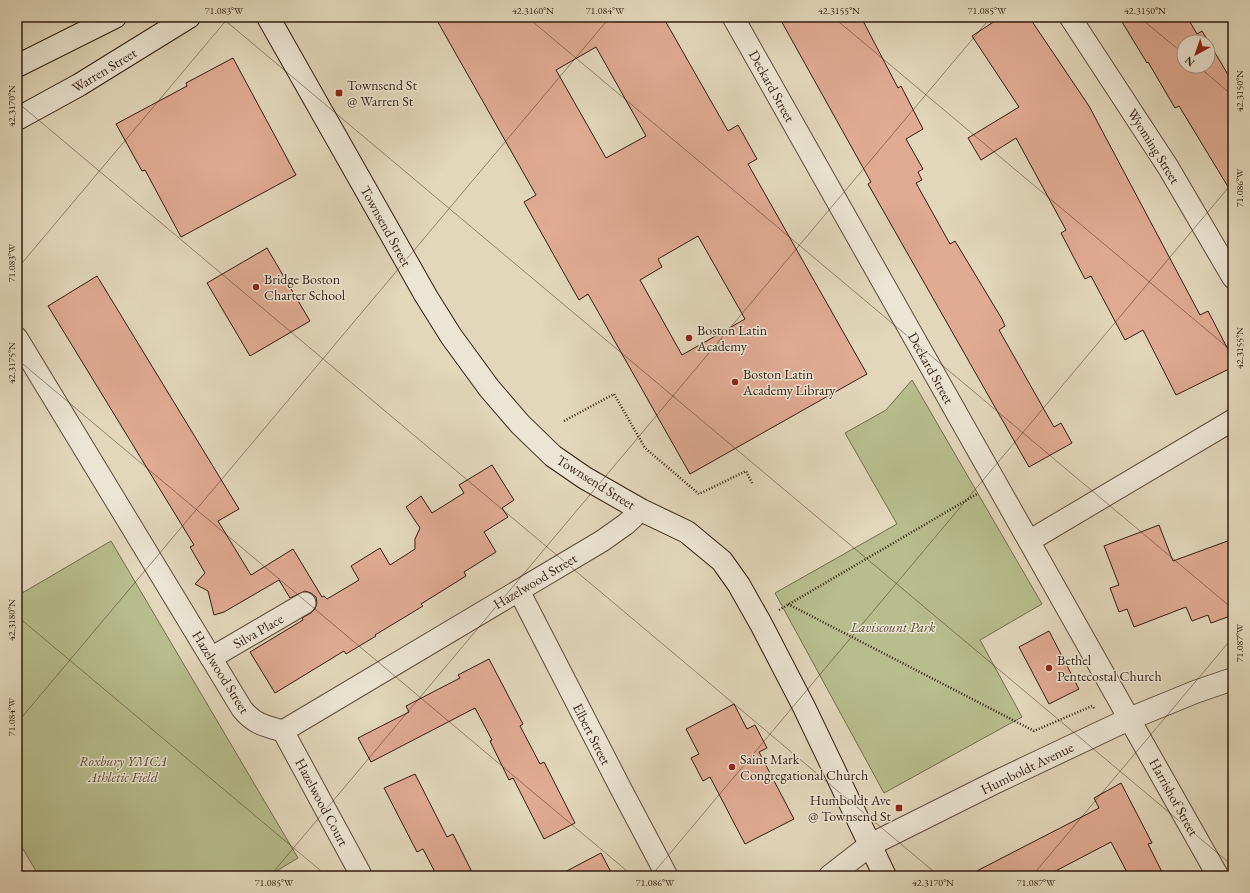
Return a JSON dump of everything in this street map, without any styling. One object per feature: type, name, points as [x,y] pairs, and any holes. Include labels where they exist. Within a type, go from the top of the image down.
[{"type":"main road","points":[[17,66],[116,17]]},
{"type":"main road","name":"Warren Street","points":[[17,119],[78,86],[190,17]]},
{"type":"main road","name":"Townsend Street","points":[[268,17],[426,296],[489,388],[520,424],[553,456],[585,478],[641,510],[687,532],[722,561],[739,585],[760,621],[804,708],[885,876]]},
{"type":"main road","name":"Humboldt Avenue","points":[[830,876],[870,845],[996,782],[1121,723],[1195,692],[1233,679]]},
{"type":"street","name":"Deckard Street","points":[[733,17],[1029,542],[1121,723]]},
{"type":"street","name":"Wyoming Street","points":[[1070,17],[1168,167],[1233,278]]},
{"type":"street","name":"Hazelwood Street","points":[[17,338],[242,709],[250,718],[259,724],[283,731],[602,541],[626,524],[641,510]]},
{"type":"street","points":[[1029,542],[1233,420]]},
{"type":"street","name":"Elbert Street","points":[[519,591],[620,789],[667,876]]},
{"type":"street","name":"Silva Place","points":[[211,658],[304,603]]},
{"type":"street","name":"Harrishof Street","points":[[1121,723],[1218,876]]},
{"type":"street","name":"Hazelwood Court","points":[[283,731],[360,873]]},
{"type":"path","points":[[564,421],[614,394],[645,448],[699,494],[746,471],[752,482]]},
{"type":"path","points":[[760,621],[996,483]]},
{"type":"path","points":[[788,604],[1034,731],[1092,706],[1121,723]]},
{"type":"green space","name":"Laviscount Park","points":[[912,380],[1042,604],[980,640],[1022,717],[884,793],[775,593],[897,524],[845,433],[886,410]]},
{"type":"green space","name":"Roxbury YMCA Athletic Field","points":[[111,541],[298,858],[268,876],[39,876],[17,839],[17,596]]},
{"type":"building","points":[[435,17],[663,17],[728,131],[738,125],[757,159],[748,164],[867,374],[690,474],[588,294],[579,300],[524,202],[536,195]],"holes":[[[596,47],[646,136],[606,158],[556,70]],[[698,236],[745,319],[682,355],[640,280],[662,267],[658,259]]]},
{"type":"building","points":[[779,17],[861,17],[898,88],[901,86],[923,129],[906,139],[923,169],[918,172],[922,180],[916,183],[950,244],[955,241],[1002,319],[1005,326],[999,330],[1054,427],[1061,423],[1072,443],[1029,467],[868,184],[871,182]]},
{"type":"building","points":[[1001,17],[1029,17],[1089,106],[1200,315],[1208,311],[1233,359],[1233,367],[1176,395],[1143,330],[1125,340],[1091,276],[1085,279],[1061,233],[1066,230],[1016,138],[981,160],[968,138],[1019,107],[972,36]]},
{"type":"building","points":[[1119,17],[1187,17],[1197,34],[1176,34],[1176,74],[1216,74],[1216,54],[1233,83],[1233,195],[1179,106],[1175,108],[1148,62],[1147,63]]},
{"type":"building","points":[[1202,31],[1204,34],[1197,34]]},
{"type":"building","points":[[233,58],[296,175],[181,237],[145,170],[142,171],[116,124],[187,86],[186,83]]},
{"type":"building","points":[[267,248],[310,321],[250,356],[207,283]]},
{"type":"building","points":[[97,276],[239,509],[218,521],[251,575],[293,549],[322,597],[324,596],[327,599],[359,580],[351,566],[380,548],[390,565],[415,549],[415,539],[420,528],[406,507],[421,496],[432,513],[464,493],[459,485],[492,465],[514,500],[502,508],[508,517],[484,532],[496,552],[464,572],[466,576],[421,604],[423,606],[375,635],[376,636],[346,654],[344,651],[275,693],[250,652],[303,620],[302,618],[315,609],[317,603],[316,597],[305,591],[290,598],[279,580],[224,612],[214,615],[208,591],[195,584],[205,573],[190,547],[194,545],[48,306]]},
{"type":"building","points":[[1159,525],[1173,561],[1233,539],[1233,615],[1211,623],[1208,615],[1192,621],[1186,607],[1134,627],[1127,609],[1119,612],[1110,588],[1119,585],[1104,546]]},
{"type":"building","name":"Bethel Pentecostal Church","points":[[1049,631],[1079,689],[1049,704],[1019,647]]},
{"type":"building","points":[[489,659],[523,724],[520,726],[540,764],[544,762],[575,823],[544,839],[513,778],[509,780],[490,741],[492,740],[475,708],[371,762],[358,738],[409,712],[406,706],[460,678],[458,675]]},
{"type":"building","name":"Saint Mark Congregational Church","points":[[734,704],[747,729],[755,725],[767,748],[759,752],[794,819],[745,844],[710,777],[703,781],[691,758],[699,754],[686,729]]},
{"type":"building","points":[[415,774],[447,837],[453,834],[474,876],[437,876],[423,849],[417,852],[384,788]]},
{"type":"building","points":[[1121,783],[1152,843],[1148,844],[1164,876],[1129,876],[1111,842],[1046,876],[967,876],[1099,808],[1094,798]]},
{"type":"building","points":[[601,853],[613,876],[557,876]]},
{"type":"place","name":"Townsend St @ Warren St","points":[[339,93]]},
{"type":"place","name":"Bridge Boston Charter School","points":[[256,287]]},
{"type":"place","name":"Boston Latin Academy","points":[[689,338]]},
{"type":"place","name":"Boston Latin Academy Library","points":[[735,382]]},
{"type":"place","name":"Bethel Pentecostal Church","points":[[1049,668]]},
{"type":"place","name":"Saint Mark Congregational Church","points":[[732,767]]},
{"type":"place","name":"Humboldt Ave @ Townsend St","points":[[899,808]]}]
